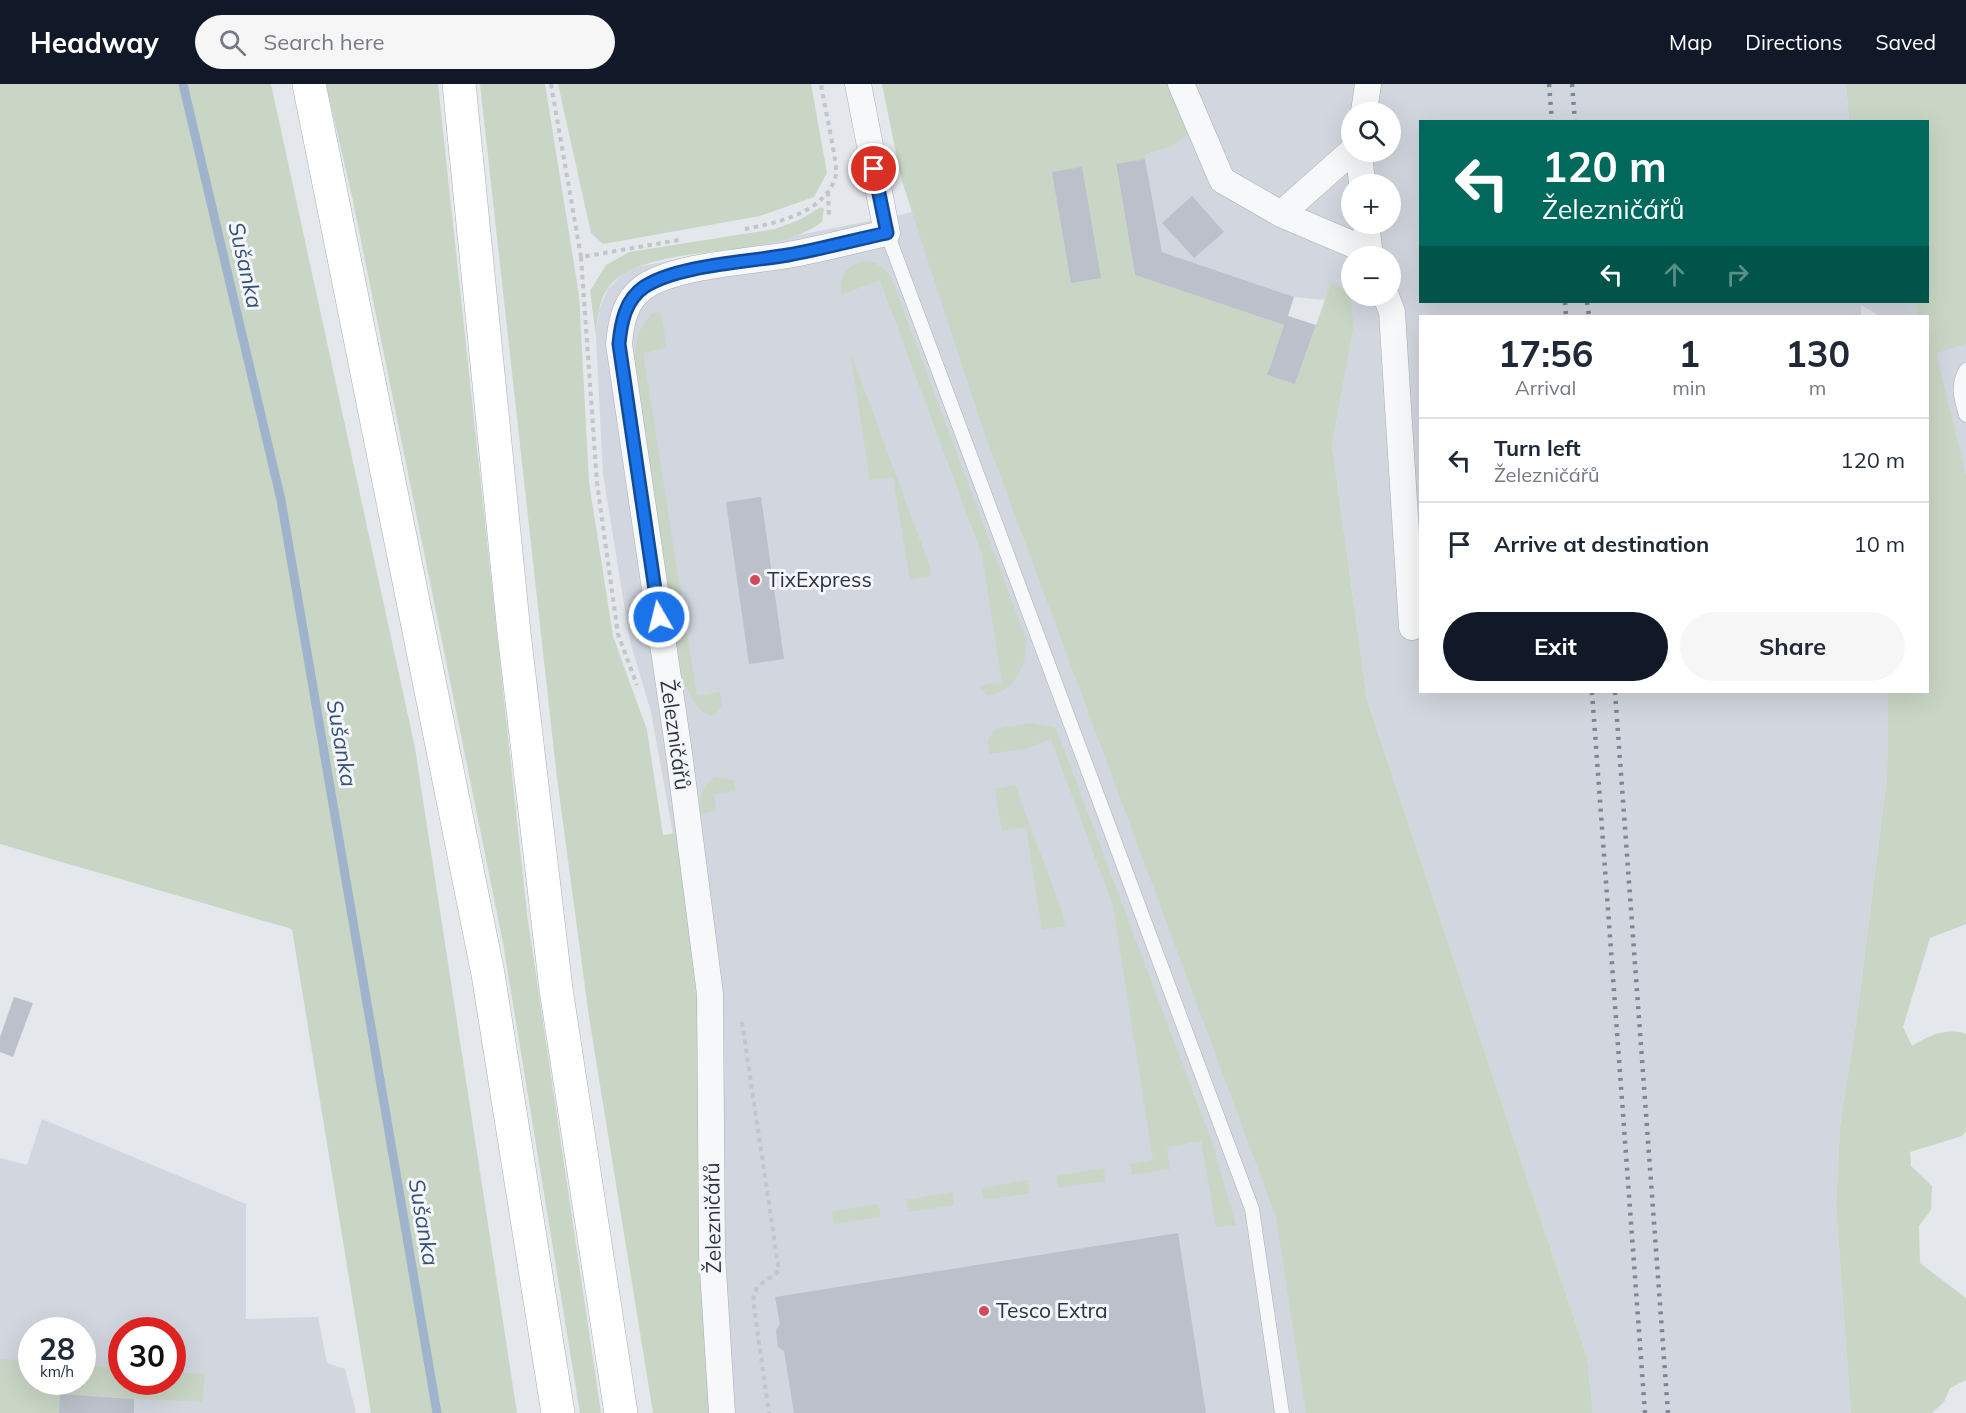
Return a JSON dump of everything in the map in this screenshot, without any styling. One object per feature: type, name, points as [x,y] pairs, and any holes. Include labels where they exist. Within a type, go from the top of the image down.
[{"type":"main road","points":[[309,84],[488,974],[558,1413]]},
{"type":"main road","points":[[459,84],[514,633],[555,977],[621,1413]]},
{"type":"street","points":[[858,84],[887,233]]},
{"type":"street","points":[[1182,84],[1222,180],[1281,214],[1351,246]]},
{"type":"street","points":[[1365,102],[1368,84]]},
{"type":"street","points":[[1281,214],[1341,161]]},
{"type":"street","name":"Železničářů","points":[[722,1413],[712,1254],[710,994],[679,753],[619,344],[621,322],[629,303],[643,288],[667,275],[790,255],[887,233]]},
{"type":"street","points":[[1390,306],[1392,312],[1412,627]]},
{"type":"lane","points":[[887,233],[1252,1209],[1282,1413]]},
{"type":"lane","points":[[1966,370],[1960,384],[1960,394],[1966,415]]},
{"type":"path","points":[[551,84],[581,257],[682,240]]},
{"type":"path","points":[[738,230],[782,220],[814,205],[828,191],[836,174],[821,84]]},
{"type":"shaded area","points":[[1177,84],[1846,84],[1849,120],[1419,120],[1419,303],[1916,303],[1917,315],[1878,315],[1861,305],[1861,315],[1419,315],[1419,693],[1888,693],[1887,778],[1857,1017],[1840,1125],[1836,1206],[1851,1413],[1593,1413],[1587,1357],[1367,700],[1332,445],[1354,326],[1343,306],[1401,306],[1401,246],[1341,246],[1341,302],[1331,283],[1325,300],[1294,297],[1162,252],[1146,154],[1171,147]]},
{"type":"shaded area","points":[[934,205],[1281,1132],[1329,1413],[707,1413],[674,840],[651,712],[630,641],[603,474],[596,337],[599,310],[608,289],[624,273],[637,267],[905,214]]},
{"type":"shaded area","points":[[1966,344],[1966,474],[1935,352]]},
{"type":"shaded area","points":[[42,1119],[246,1204],[246,1319],[318,1317],[327,1363],[345,1369],[356,1413],[0,1413],[0,1158],[27,1165]]},
{"type":"green space","points":[[0,84],[271,84],[415,748],[517,1413],[371,1413],[292,929],[0,844]]},
{"type":"green space","points":[[326,84],[438,84],[527,914],[601,1413],[580,1413],[503,943],[353,201]]},
{"type":"green space","points":[[480,84],[545,84],[579,295],[589,482],[613,636],[647,730],[663,835],[676,833],[698,975],[710,1413],[653,1413],[589,1017],[557,778]]},
{"type":"green space","points":[[558,84],[811,84],[827,173],[814,197],[760,216],[603,244],[591,233]]},
{"type":"green space","points":[[882,84],[1177,84],[1189,133],[1171,147],[1146,154],[1145,159],[1116,165],[1135,275],[1284,325],[1267,375],[1295,384],[1331,283],[1341,288],[1341,306],[1351,306],[1354,326],[1332,445],[1367,700],[1587,1357],[1593,1413],[1306,1413],[1276,1217],[983,429],[901,178]]},
{"type":"green space","points":[[1846,84],[1966,84],[1966,344],[1936,353],[1966,474],[1966,924],[1930,938],[1903,1027],[1912,1046],[1945,1032],[1966,1034],[1966,1131],[1962,1136],[1910,1152],[1911,1166],[1932,1186],[1931,1210],[1919,1226],[1920,1263],[1966,1298],[1966,1380],[1950,1388],[1944,1402],[1932,1413],[1851,1413],[1836,1206],[1840,1125],[1857,1017],[1887,778],[1888,693],[1929,693],[1929,315],[1917,315],[1916,303],[1929,303],[1929,120],[1849,120]]},
{"type":"green space","points":[[821,207],[824,209],[822,222],[799,234],[740,248],[649,263],[625,273],[608,288],[602,299],[596,337],[590,291],[606,265],[629,252],[775,229],[799,220]]},
{"type":"green space","points":[[866,261],[882,267],[892,280],[1026,639],[1025,658],[1018,676],[1005,689],[997,693],[987,695],[978,686],[1002,682],[982,555],[880,280],[841,295],[841,282],[846,272],[854,265]]},
{"type":"green space","points":[[661,312],[667,348],[643,353],[697,696],[720,692],[722,706],[714,716],[708,715],[698,707],[682,676],[635,374],[634,358],[638,335],[651,314]]},
{"type":"green space","points":[[850,351],[929,564],[931,576],[910,580],[893,477],[870,480]]},
{"type":"green space","points":[[1032,723],[1056,728],[1212,1142],[1236,1225],[1216,1227],[1201,1141],[1167,1147],[1170,1169],[1132,1175],[1130,1164],[1153,1160],[1113,906],[1051,739],[1024,749],[990,754],[988,740],[995,729]]},
{"type":"green space","points":[[715,777],[734,780],[736,791],[714,794],[716,811],[701,814],[702,793]]},
{"type":"green space","points":[[1015,785],[1063,914],[1065,926],[1042,930],[1026,827],[1002,831],[995,789]]},
{"type":"green space","points":[[1104,1168],[1105,1181],[1058,1188],[1056,1176]]},
{"type":"green space","points":[[1028,1180],[1030,1193],[984,1200],[982,1188]]},
{"type":"green space","points":[[952,1192],[954,1205],[908,1212],[906,1200]]},
{"type":"green space","points":[[878,1204],[881,1217],[834,1224],[832,1211]]},
{"type":"green space","points":[[0,1359],[18,1360],[18,1395],[60,1395],[59,1413],[0,1413]]},
{"type":"green space","points":[[96,1366],[108,1367],[108,1395],[186,1395],[186,1373],[205,1374],[202,1402],[78,1395],[96,1395]]},
{"type":"building","points":[[1145,159],[1162,252],[1294,297],[1288,316],[1316,325],[1295,384],[1267,375],[1284,325],[1135,275],[1116,164]]},
{"type":"building","points":[[1082,167],[1101,278],[1071,283],[1052,172]]},
{"type":"building","points":[[1192,196],[1224,232],[1194,258],[1162,223]]},
{"type":"building","name":"TixExpress","points":[[761,497],[784,659],[749,664],[726,502]]},
{"type":"building","points":[[14,997],[33,1003],[13,1057],[0,1052],[0,1037]]},
{"type":"building","name":"Tesco Extra","points":[[1178,1233],[1206,1413],[794,1413],[784,1351],[778,1347],[776,1330],[780,1324],[775,1297]]},
{"type":"building","points":[[60,1395],[134,1399],[134,1413],[59,1413]]},
{"type":"waterway","name":"Sušanka","points":[[183,84],[281,500],[437,1413]]},
{"type":"railway","points":[[1549,84],[1552,120]]},
{"type":"railway","points":[[1572,84],[1575,120]]},
{"type":"railway","points":[[1565,303],[1566,315]]},
{"type":"railway","points":[[1587,303],[1589,315]]},
{"type":"railway","points":[[1592,693],[1645,1413]]},
{"type":"railway","points":[[1615,693],[1668,1413]]},
{"type":"place","name":"TixExpress","points":[[755,580]]},
{"type":"place","name":"Tesco Extra","points":[[984,1311]]},
{"type":"route","points":[[659,617],[619,344],[621,322],[629,303],[643,288],[667,275],[790,255],[887,233],[874,169]]}]
